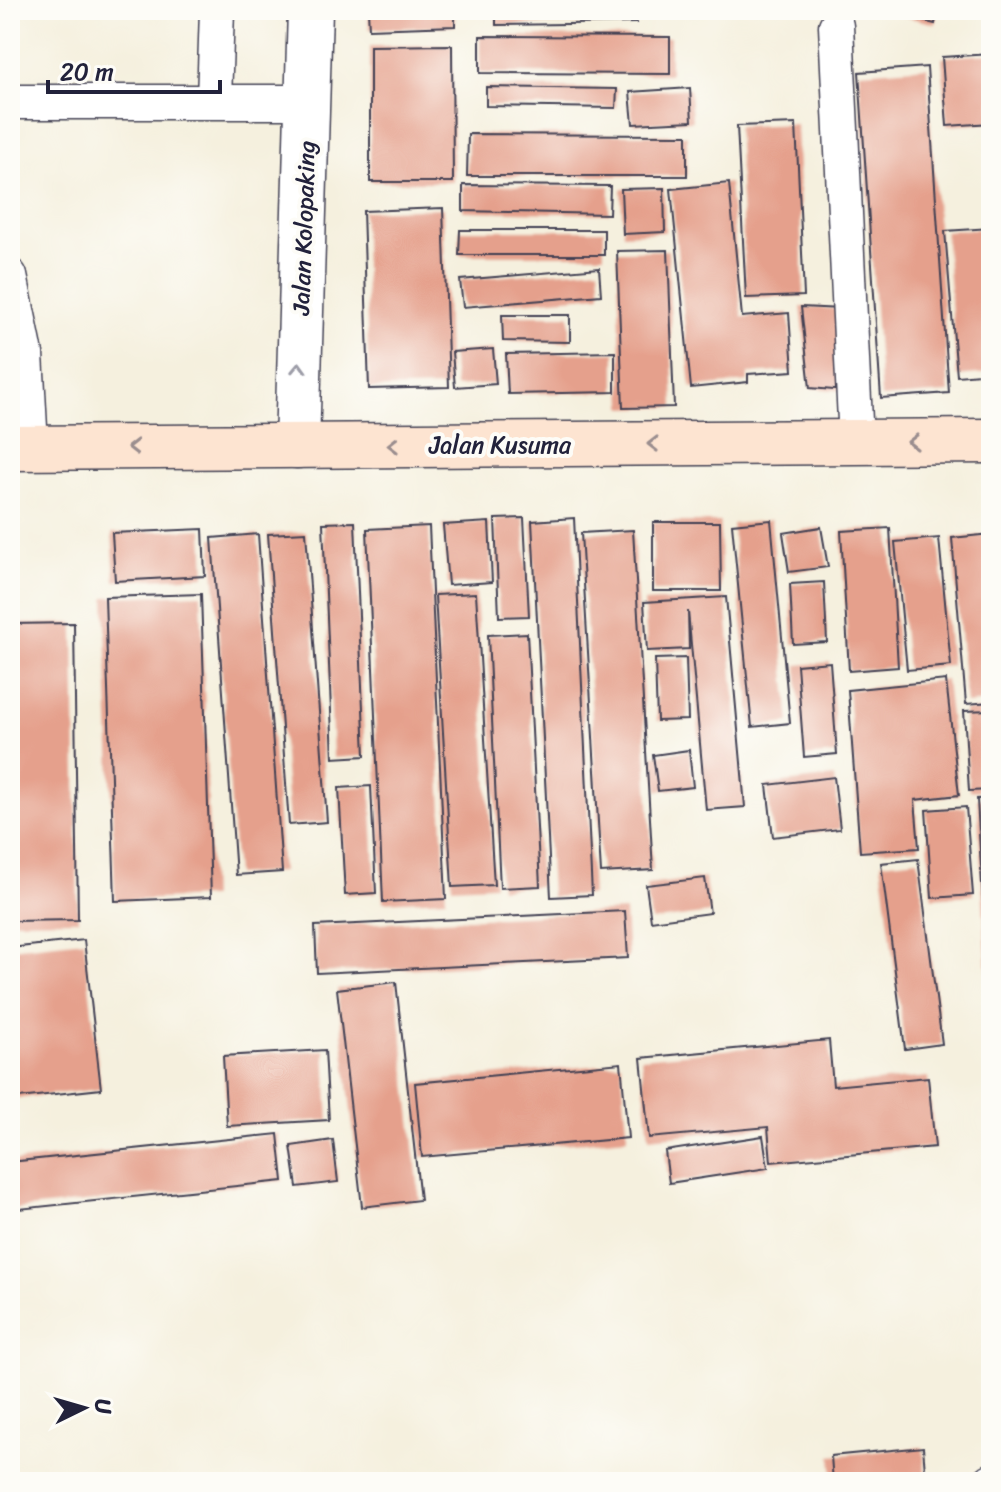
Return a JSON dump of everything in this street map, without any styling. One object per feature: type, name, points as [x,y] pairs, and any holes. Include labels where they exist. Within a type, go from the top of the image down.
[{"type":"main road","name":"Jalan Kusuma","points":[[21,448],[991,441]]},
{"type":"street","name":"Jalan Kolopaking","points":[[297,446],[310,10]]},
{"type":"lane","points":[[214,100],[217,10]]},
{"type":"lane","points":[[836,26],[856,442]]},
{"type":"lane","points":[[10,102],[308,102]]},
{"type":"lane","points":[[10,276],[26,354],[21,448]]},
{"type":"building","points":[[368,10],[455,10],[455,26],[369,29]]},
{"type":"building","points":[[496,10],[635,10],[636,23],[496,25]]},
{"type":"building","points":[[878,10],[938,10],[935,24]]},
{"type":"building","points":[[480,36],[670,37],[670,74],[480,73]]},
{"type":"building","points":[[452,45],[453,182],[370,182],[370,46]]},
{"type":"building","points":[[991,54],[991,123],[947,126],[942,57]]},
{"type":"building","points":[[927,67],[949,393],[881,398],[859,72]]},
{"type":"building","points":[[486,87],[617,89],[616,108],[486,106]]},
{"type":"building","points":[[690,88],[692,121],[633,124],[630,92]]},
{"type":"building","points":[[796,124],[804,296],[746,298],[737,126]]},
{"type":"building","points":[[468,134],[687,135],[687,176],[467,176]]},
{"type":"building","points":[[729,183],[742,317],[789,313],[793,371],[748,374],[748,382],[691,388],[671,189]]},
{"type":"building","points":[[463,185],[610,186],[609,214],[463,211]]},
{"type":"building","points":[[664,188],[665,232],[623,234],[621,189]]},
{"type":"building","points":[[443,208],[449,387],[369,389],[363,211]]},
{"type":"building","points":[[991,228],[991,373],[957,376],[945,231]]},
{"type":"building","points":[[460,230],[604,230],[604,255],[459,255]]},
{"type":"building","points":[[668,250],[674,407],[623,408],[617,251]]},
{"type":"building","points":[[599,268],[601,295],[463,307],[460,280]]},
{"type":"building","points":[[801,307],[841,309],[846,391],[810,388]]},
{"type":"building","points":[[502,315],[570,315],[570,342],[503,341]]},
{"type":"building","points":[[493,349],[496,384],[455,387],[452,352]]},
{"type":"building","points":[[615,352],[615,392],[508,394],[506,354]]},
{"type":"building","points":[[524,518],[529,616],[499,617],[495,519]]},
{"type":"building","points":[[574,518],[592,895],[551,897],[532,521]]},
{"type":"building","points":[[771,520],[790,723],[752,727],[732,524]]},
{"type":"building","points":[[355,522],[365,756],[333,758],[323,523]]},
{"type":"building","points":[[489,522],[492,582],[448,585],[443,525]]},
{"type":"building","points":[[653,522],[720,522],[721,591],[653,591]]},
{"type":"building","points":[[429,526],[446,899],[383,902],[367,529]]},
{"type":"building","points":[[821,527],[828,567],[789,572],[783,533]]},
{"type":"building","points":[[890,528],[898,667],[849,671],[841,531]]},
{"type":"building","points":[[203,529],[205,576],[115,581],[112,533]]},
{"type":"building","points":[[633,530],[653,870],[601,873],[581,533]]},
{"type":"building","points":[[306,532],[327,822],[289,825],[268,534]]},
{"type":"building","points":[[258,534],[282,872],[236,875],[212,538]]},
{"type":"building","points":[[991,534],[991,702],[966,704],[952,538]]},
{"type":"building","points":[[939,538],[951,666],[907,670],[895,542]]},
{"type":"building","points":[[824,582],[827,642],[793,644],[790,584]]},
{"type":"building","points":[[476,593],[494,885],[452,887],[435,595]]},
{"type":"building","points":[[201,594],[211,897],[115,901],[105,597]]},
{"type":"building","points":[[726,597],[745,807],[706,810],[688,611],[689,649],[647,651],[644,602]]},
{"type":"building","points":[[74,623],[78,920],[10,921],[10,624]]},
{"type":"building","points":[[527,633],[540,886],[500,888],[488,635]]},
{"type":"building","points":[[686,658],[688,720],[657,721],[655,659]]},
{"type":"building","points":[[830,662],[837,754],[804,757],[797,665]]},
{"type":"building","points":[[946,680],[959,795],[915,800],[919,848],[860,852],[848,690]]},
{"type":"building","points":[[991,710],[991,790],[969,791],[964,711]]},
{"type":"building","points":[[689,750],[693,787],[658,791],[653,755]]},
{"type":"building","points":[[834,777],[840,829],[773,837],[767,785]]},
{"type":"building","points":[[371,786],[376,893],[345,895],[339,788]]},
{"type":"building","points":[[991,798],[991,1005],[989,1005],[977,799]]},
{"type":"building","points":[[966,807],[973,895],[932,898],[926,810]]},
{"type":"building","points":[[918,859],[942,1044],[905,1049],[881,863]]},
{"type":"building","points":[[705,878],[710,913],[651,921],[646,885]]},
{"type":"building","points":[[625,911],[628,958],[317,973],[315,926]]},
{"type":"building","points":[[84,940],[101,1089],[10,1099],[10,948]]},
{"type":"building","points":[[396,982],[420,1200],[362,1207],[337,989]]},
{"type":"building","points":[[829,1040],[833,1086],[928,1077],[935,1147],[771,1162],[768,1127],[649,1138],[641,1058]]},
{"type":"building","points":[[325,1050],[329,1120],[227,1126],[223,1056]]},
{"type":"building","points":[[621,1063],[628,1138],[422,1157],[415,1083]]},
{"type":"building","points":[[278,1134],[283,1181],[10,1210],[10,1162]]},
{"type":"building","points":[[763,1136],[768,1168],[669,1183],[665,1151]]},
{"type":"building","points":[[333,1140],[338,1182],[297,1187],[291,1146]]},
{"type":"building","points":[[923,1447],[926,1482],[833,1482],[831,1456]]}]
